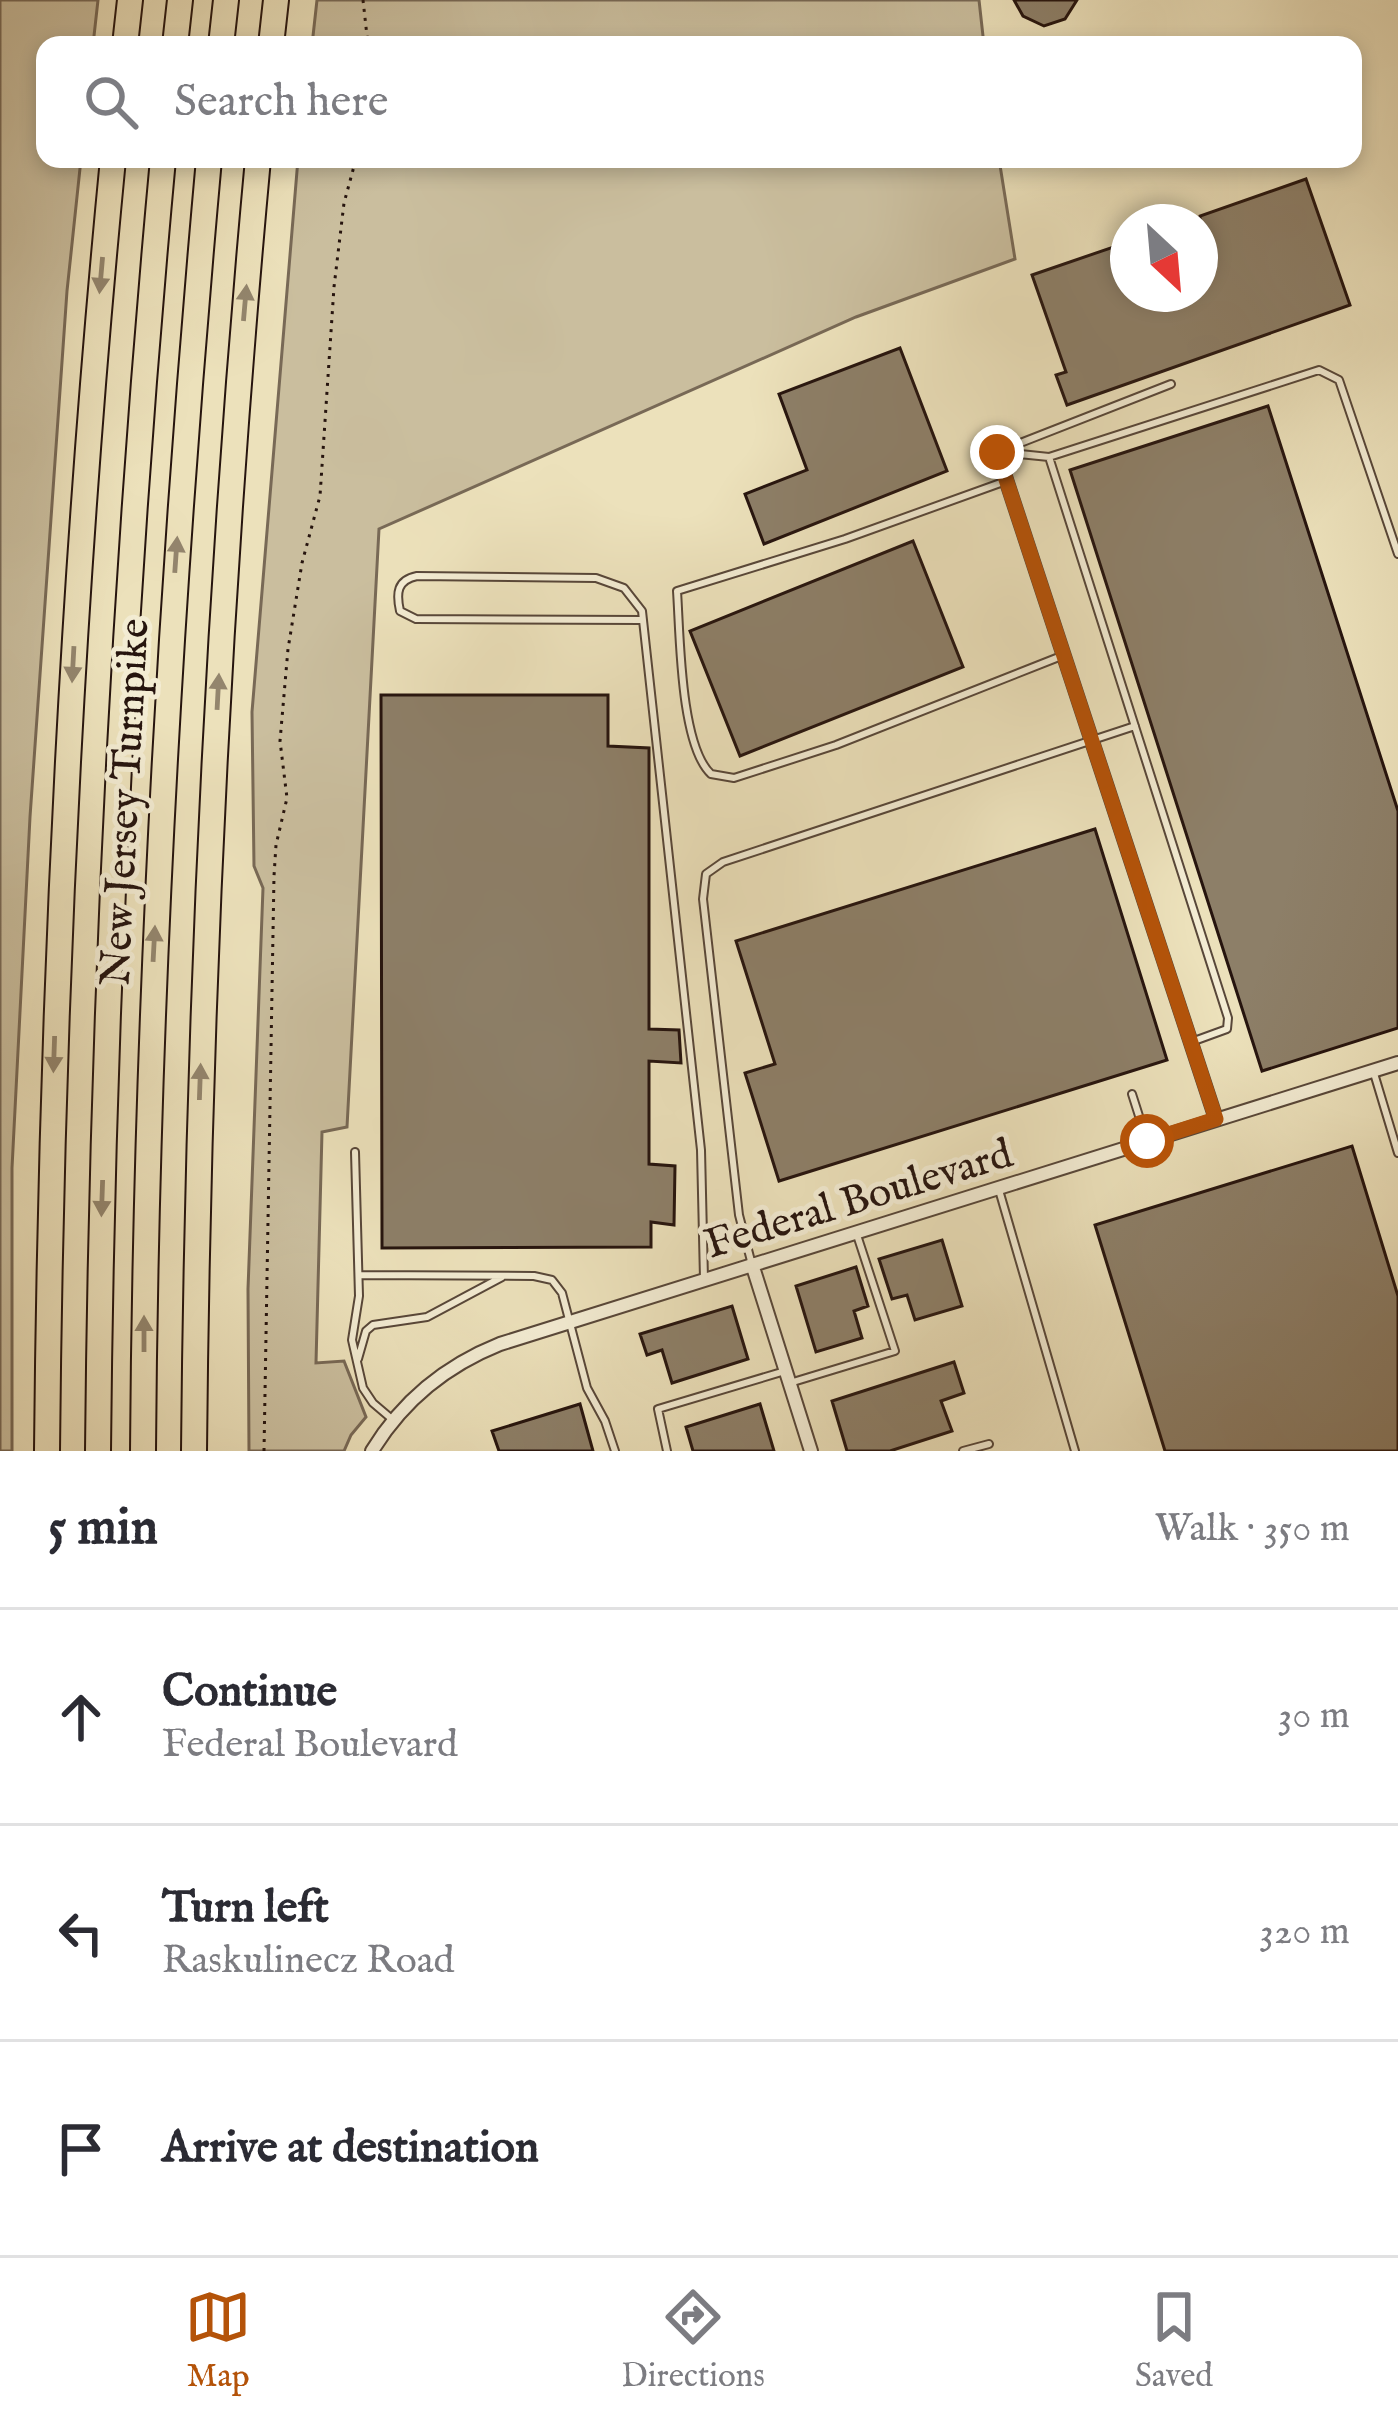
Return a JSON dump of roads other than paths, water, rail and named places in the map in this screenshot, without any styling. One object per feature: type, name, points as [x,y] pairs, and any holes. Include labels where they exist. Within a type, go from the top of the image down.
[{"type":"highway","points":[[126,36],[130,0]]},
{"type":"highway","points":[[176,36],[180,0]]},
{"type":"highway","points":[[222,36],[226,0]]},
{"type":"highway","points":[[272,36],[276,0]]},
{"type":"highway","name":"New Jersey Turnpike","points":[[47,1451],[53,1071],[63,837],[80,538],[111,168]]},
{"type":"highway","name":"New Jersey Turnpike","points":[[98,1451],[114,814],[162,168]]},
{"type":"highway","name":"New Jersey Turnpike","points":[[143,1451],[148,1101],[160,816],[207,168]]},
{"type":"highway","name":"New Jersey Turnpike","points":[[194,1451],[210,816],[257,168]]},
{"type":"street","points":[[997,452],[1216,1119]]},
{"type":"street","name":"Federal Boulevard","points":[[372,1451],[393,1420],[428,1384],[500,1344],[1398,1063]]},
{"type":"street","points":[[752,1264],[811,1451]]},
{"type":"lane","points":[[997,452],[1049,457],[1319,370],[1340,380],[1398,554]]},
{"type":"lane","points":[[997,452],[1171,384]]},
{"type":"lane","points":[[1049,457],[1228,1018],[1227,1029],[1191,1042]]},
{"type":"lane","points":[[1006,481],[845,539],[677,591],[679,671],[700,759],[711,774],[734,778],[836,745],[1064,655]]},
{"type":"lane","points":[[643,620],[416,619],[400,610],[398,595],[402,581],[417,576],[596,578],[624,588],[635,599],[643,620],[701,1150],[704,1280]]},
{"type":"lane","points":[[752,1264],[739,1215],[704,898],[706,874],[723,862],[1135,726]]},
{"type":"lane","points":[[1373,1070],[1398,1153]]},
{"type":"lane","points":[[1132,1094],[1147,1141]]},
{"type":"lane","points":[[355,1152],[358,1275],[352,1340],[364,1388],[393,1420]]},
{"type":"lane","points":[[998,1188],[1075,1451]]},
{"type":"lane","points":[[668,1451],[658,1409],[895,1351],[856,1232]]},
{"type":"lane","points":[[358,1275],[552,1280],[560,1286],[587,1388],[615,1451]]},
{"type":"lane","points":[[358,1363],[366,1330],[373,1325],[427,1317],[504,1276]]},
{"type":"lane","points":[[963,1451],[989,1444]]}]
